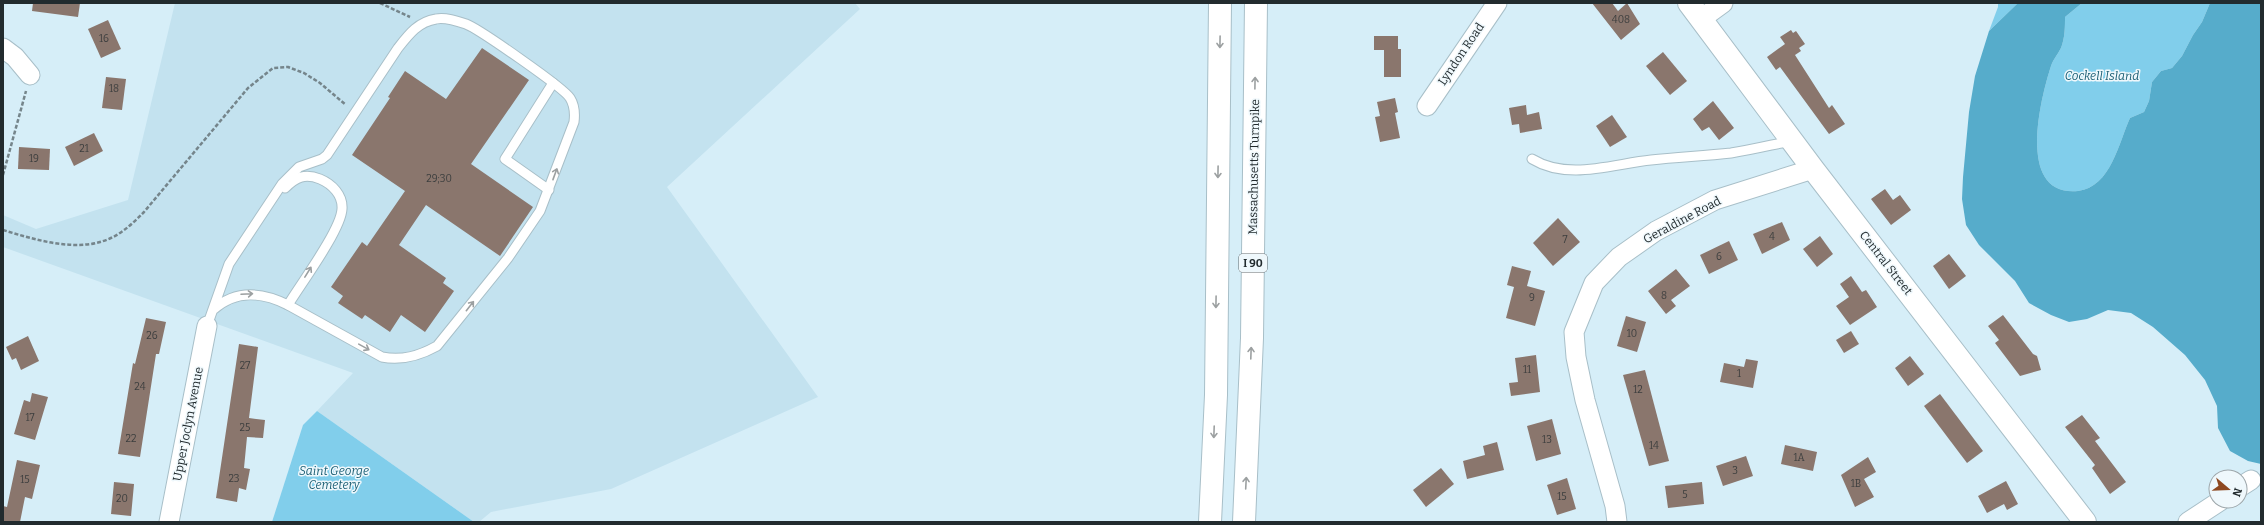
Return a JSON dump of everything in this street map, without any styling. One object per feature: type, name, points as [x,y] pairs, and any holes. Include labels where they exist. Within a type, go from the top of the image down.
[{"type":"main road","points":[[1210,522],[1216,395],[1220,3]]},
{"type":"main road","name":"Massachusetts Turnpike","points":[[1244,522],[1252,309],[1256,3]]},
{"type":"main road","name":"Central Street","points":[[1695,11],[1813,169],[2085,522]]},
{"type":"street","name":"Lyndon Road","points":[[1427,106],[1497,3]]},
{"type":"street","points":[[1695,11],[1723,3]]},
{"type":"street","points":[[3,48],[15,57],[30,75]]},
{"type":"street","name":"Geraldine Road","points":[[1617,522],[1615,506],[1585,400],[1576,357],[1574,332],[1594,283],[1619,257],[1656,231],[1702,206],[1715,200],[1813,169]]},
{"type":"street","name":"Upper Joclyn Avenue","points":[[169,522],[210,318]]},
{"type":"street","points":[[2188,522],[2208,509]]},
{"type":"lane","points":[[437,18],[466,24],[553,83],[570,97],[575,114],[549,190],[540,211],[508,258],[447,335],[437,346],[424,354],[394,359],[382,357],[288,305],[273,298],[255,294],[238,294],[222,301],[210,318],[229,264],[289,175],[299,167],[322,159],[327,155],[398,48],[409,34],[422,23],[437,18]]},
{"type":"lane","points":[[549,190],[505,159],[553,83]]},
{"type":"lane","points":[[1532,159],[1540,163],[1568,169],[1584,169],[1649,160],[1730,153],[1792,141]]},
{"type":"lane","points":[[270,202],[293,180],[302,176],[311,176],[325,181],[340,196],[342,209],[340,219],[288,305]]},
{"type":"path","points":[[380,3],[422,23]]},
{"type":"path","points":[[3,230],[32,239],[69,244],[95,243],[113,237],[129,227],[144,212],[248,88],[273,68],[288,68],[304,74],[320,83],[355,113]]},
{"type":"path","points":[[3,175],[30,75]]},
{"type":"shaded area","points":[[175,3],[855,3],[860,9],[667,187],[818,397],[611,489],[491,512],[479,522],[474,522],[317,411],[353,373],[3,247],[3,215],[36,229],[128,200]]},
{"type":"shaded area","points":[[2018,3],[2082,3],[2065,17],[2063,42],[2053,61],[2046,81],[2038,122],[2037,144],[2039,163],[2046,179],[2059,189],[2078,191],[2089,188],[2106,172],[2117,151],[2130,118],[2144,112],[2149,101],[2152,82],[2161,71],[2172,68],[2182,56],[2202,22],[2210,3],[2261,3],[2261,464],[2248,461],[2230,451],[2218,428],[2217,406],[2205,380],[2185,355],[2153,327],[2131,313],[2108,310],[2087,319],[2069,322],[2051,315],[2029,303],[2015,281],[1979,245],[1966,225],[1962,199],[1963,177],[1969,112],[1975,76],[1989,31]]},
{"type":"green space","points":[[1998,3],[2018,3],[1989,31],[1998,7]]},
{"type":"green space","name":"Cockell Island","points":[[2082,3],[2210,3],[2202,22],[2182,56],[2172,68],[2161,71],[2152,82],[2149,101],[2144,112],[2130,118],[2117,151],[2106,172],[2089,188],[2078,191],[2059,189],[2046,179],[2039,163],[2037,144],[2038,122],[2046,81],[2053,61],[2063,42],[2065,17]]},
{"type":"green space","name":"Saint George Cemetery","points":[[317,411],[474,522],[272,522],[303,425]]},
{"type":"building","points":[[33,3],[80,3],[78,17],[32,11]]},
{"type":"building","points":[[1592,3],[1612,3],[1618,11],[1627,3],[1640,24],[1621,40]]},
{"type":"building","points":[[108,20],[121,49],[101,58],[88,29]]},
{"type":"building","points":[[1791,30],[1793,33],[1796,31],[1805,44],[1799,48],[1801,51],[1795,55],[1829,108],[1832,105],[1845,124],[1829,134],[1780,67],[1776,70],[1767,57],[1785,44],[1780,37]]},
{"type":"building","points":[[1374,36],[1398,36],[1398,49],[1401,49],[1401,77],[1384,77],[1384,50],[1374,50]]},
{"type":"building","points":[[482,48],[529,80],[471,164],[533,207],[500,256],[426,205],[399,245],[446,278],[443,283],[454,291],[425,332],[401,315],[390,332],[365,315],[362,319],[338,303],[343,296],[331,287],[362,242],[367,246],[405,191],[352,155],[390,98],[388,97],[405,71],[446,99]]},
{"type":"building","points":[[1663,52],[1687,81],[1670,95],[1646,66]]},
{"type":"building","points":[[106,77],[126,79],[122,110],[102,108]]},
{"type":"building","points":[[1395,98],[1398,112],[1395,113],[1400,138],[1380,142],[1375,117],[1380,116],[1377,102]]},
{"type":"building","points":[[1713,101],[1734,128],[1719,140],[1709,127],[1702,131],[1693,119]]},
{"type":"building","points":[[1526,105],[1527,115],[1539,112],[1542,129],[1520,133],[1519,124],[1512,125],[1509,108]]},
{"type":"building","points":[[1612,115],[1627,137],[1610,147],[1596,126]]},
{"type":"building","points":[[94,133],[103,151],[74,166],[65,147]]},
{"type":"building","points":[[19,147],[50,149],[49,170],[18,169]]},
{"type":"building","points":[[1885,189],[1893,200],[1900,195],[1911,210],[1891,225],[1871,199]]},
{"type":"building","points":[[1558,218],[1580,242],[1553,266],[1533,243]]},
{"type":"building","points":[[1782,222],[1790,240],[1762,254],[1753,234]]},
{"type":"building","points":[[1820,236],[1833,254],[1817,267],[1803,249]]},
{"type":"building","points":[[1729,241],[1738,260],[1709,274],[1700,255]]},
{"type":"building","points":[[1949,254],[1966,276],[1949,289],[1933,266]]},
{"type":"building","points":[[1512,266],[1531,271],[1527,286],[1545,291],[1535,326],[1506,318],[1514,287],[1507,285]]},
{"type":"building","points":[[1676,269],[1690,286],[1671,300],[1676,306],[1666,314],[1648,291]]},
{"type":"building","points":[[1851,276],[1862,292],[1866,290],[1877,307],[1850,325],[1836,306],[1849,297],[1840,284]]},
{"type":"building","points":[[2003,315],[2033,354],[2037,356],[2041,370],[2020,376],[1995,343],[1999,340],[1988,326]]},
{"type":"building","points":[[1626,316],[1646,322],[1637,352],[1617,346]]},
{"type":"building","points":[[146,318],[166,322],[159,354],[156,354],[140,457],[118,454],[133,363],[135,364]]},
{"type":"building","points":[[1851,331],[1859,344],[1844,353],[1836,340]]},
{"type":"building","points":[[28,336],[39,361],[21,370],[16,358],[12,360],[6,347]]},
{"type":"building","points":[[239,344],[258,347],[249,418],[265,420],[263,438],[247,437],[244,468],[250,469],[246,490],[239,488],[237,502],[216,498]]},
{"type":"building","points":[[1536,355],[1540,392],[1511,396],[1509,383],[1518,382],[1515,358]]},
{"type":"building","points":[[1910,356],[1924,374],[1908,386],[1895,368]]},
{"type":"building","points":[[1746,359],[1758,361],[1753,388],[1720,382],[1724,363],[1744,367]]},
{"type":"building","points":[[1645,370],[1669,461],[1649,466],[1623,375]]},
{"type":"building","points":[[32,393],[48,397],[35,440],[14,434],[24,400],[30,402]]},
{"type":"building","points":[[1940,394],[1983,451],[1967,463],[1924,406]]},
{"type":"building","points":[[2082,415],[2100,438],[2095,441],[2126,482],[2110,494],[2092,468],[2095,465],[2065,427]]},
{"type":"building","points":[[1552,419],[1561,454],[1536,461],[1527,426]]},
{"type":"building","points":[[1497,442],[1504,470],[1467,479],[1463,461],[1485,455],[1483,446]]},
{"type":"building","points":[[1785,445],[1817,452],[1813,471],[1781,464]]},
{"type":"building","points":[[1746,456],[1753,476],[1723,486],[1716,466]]},
{"type":"building","points":[[1868,457],[1876,472],[1864,479],[1874,497],[1855,507],[1841,475]]},
{"type":"building","points":[[17,460],[40,465],[32,499],[25,497],[20,522],[3,522],[3,506],[7,507]]},
{"type":"building","points":[[1441,468],[1454,484],[1426,507],[1413,490]]},
{"type":"building","points":[[1567,478],[1576,509],[1557,515],[1547,485]]},
{"type":"building","points":[[2006,481],[2018,504],[2007,510],[2004,504],[1987,513],[1978,496]]},
{"type":"building","points":[[114,482],[134,484],[131,516],[111,514]]},
{"type":"building","points":[[1702,482],[1704,504],[1668,508],[1665,486]]}]
